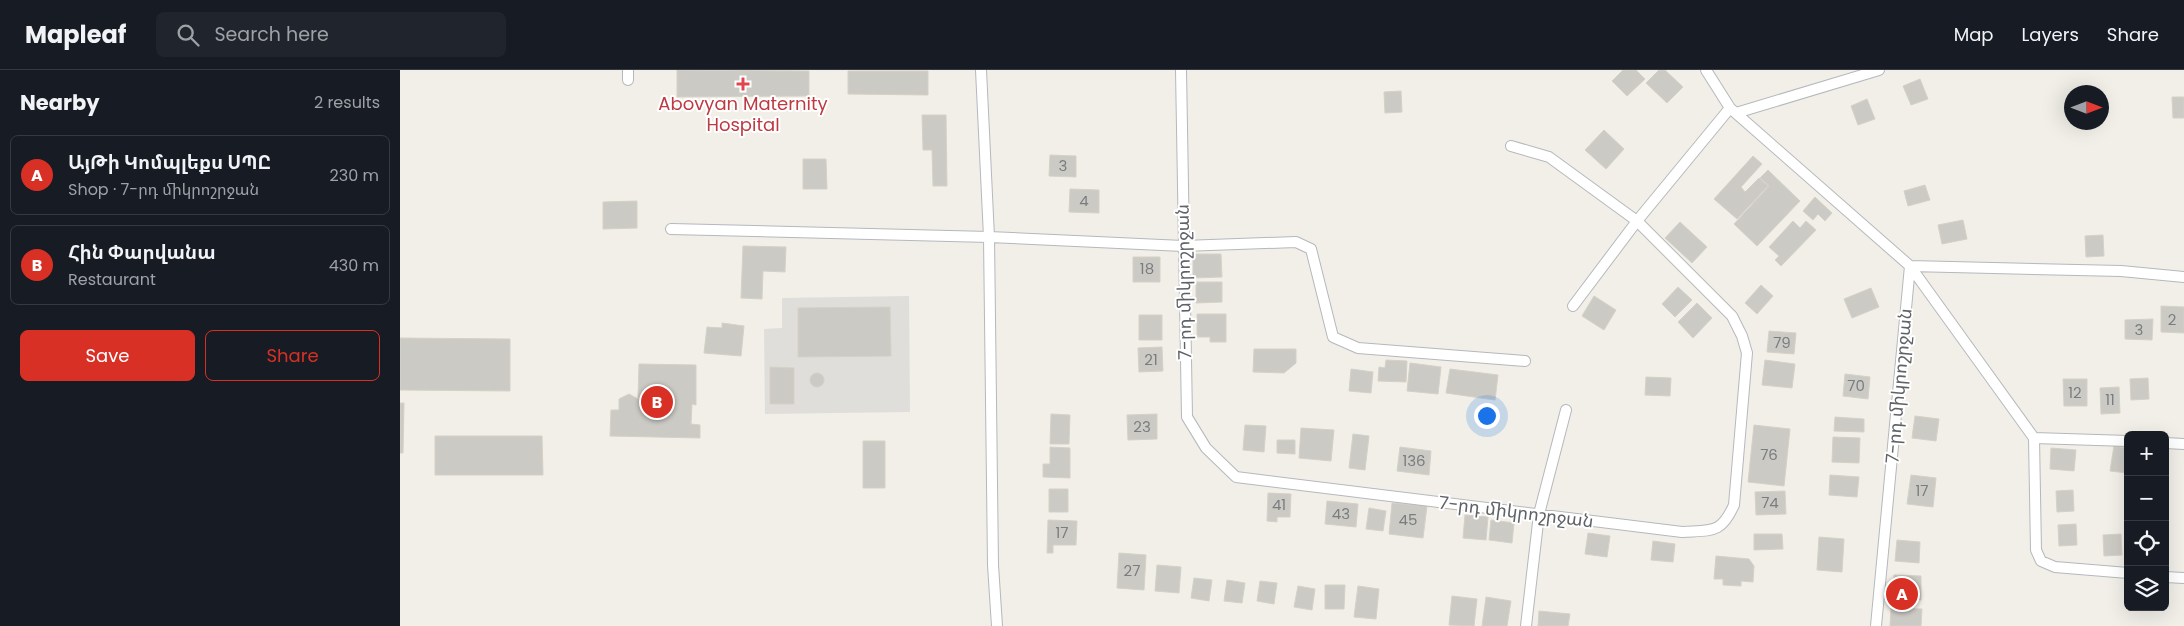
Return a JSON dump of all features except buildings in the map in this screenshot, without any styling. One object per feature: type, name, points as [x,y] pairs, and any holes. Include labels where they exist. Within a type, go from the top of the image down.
[{"type":"street","points":[[981,70],[989,237],[993,565],[997,626]]},
{"type":"street","name":"7-րդ միկրոշրջան","points":[[1181,70],[1187,417],[1206,448],[1236,477],[1682,532],[1712,530],[1726,521],[1734,505],[1746,353],[1742,336],[1732,316],[1637,221],[1548,157],[1512,146]]},
{"type":"street","name":"7-րդ միկրոշրջան","points":[[1706,70],[1733,110],[1910,266],[2034,438]]},
{"type":"street","points":[[1573,306],[1637,221],[1733,110],[1879,70]]},
{"type":"street","points":[[671,228],[989,237],[1183,246],[1296,242],[1311,249],[1333,336],[1358,348],[1525,362]]},
{"type":"street","points":[[1910,266],[2121,271],[2184,278]]},
{"type":"street","name":"7-րդ միկրոշրջան","points":[[1876,626],[1910,266]]},
{"type":"street","points":[[1526,626],[1539,514],[1566,410]]},
{"type":"street","points":[[2124,441],[2034,438],[2036,550],[2041,561],[2055,567],[2124,573]]},
{"type":"street","points":[[2169,443],[2184,444]]},
{"type":"street","points":[[2169,576],[2184,578]]},
{"type":"shaded area","points":[[909,296],[910,412],[765,414],[764,329],[782,328],[782,298]]},
{"type":"place","name":"Abovyan Maternity Hospital","points":[[743,84]]},
{"type":"place","name":"Հին Փարվանա","points":[[657,402]]},
{"type":"place","name":"ԱյԹի Կոմպլեքս ՍՊԸ","points":[[1902,594]]}]
